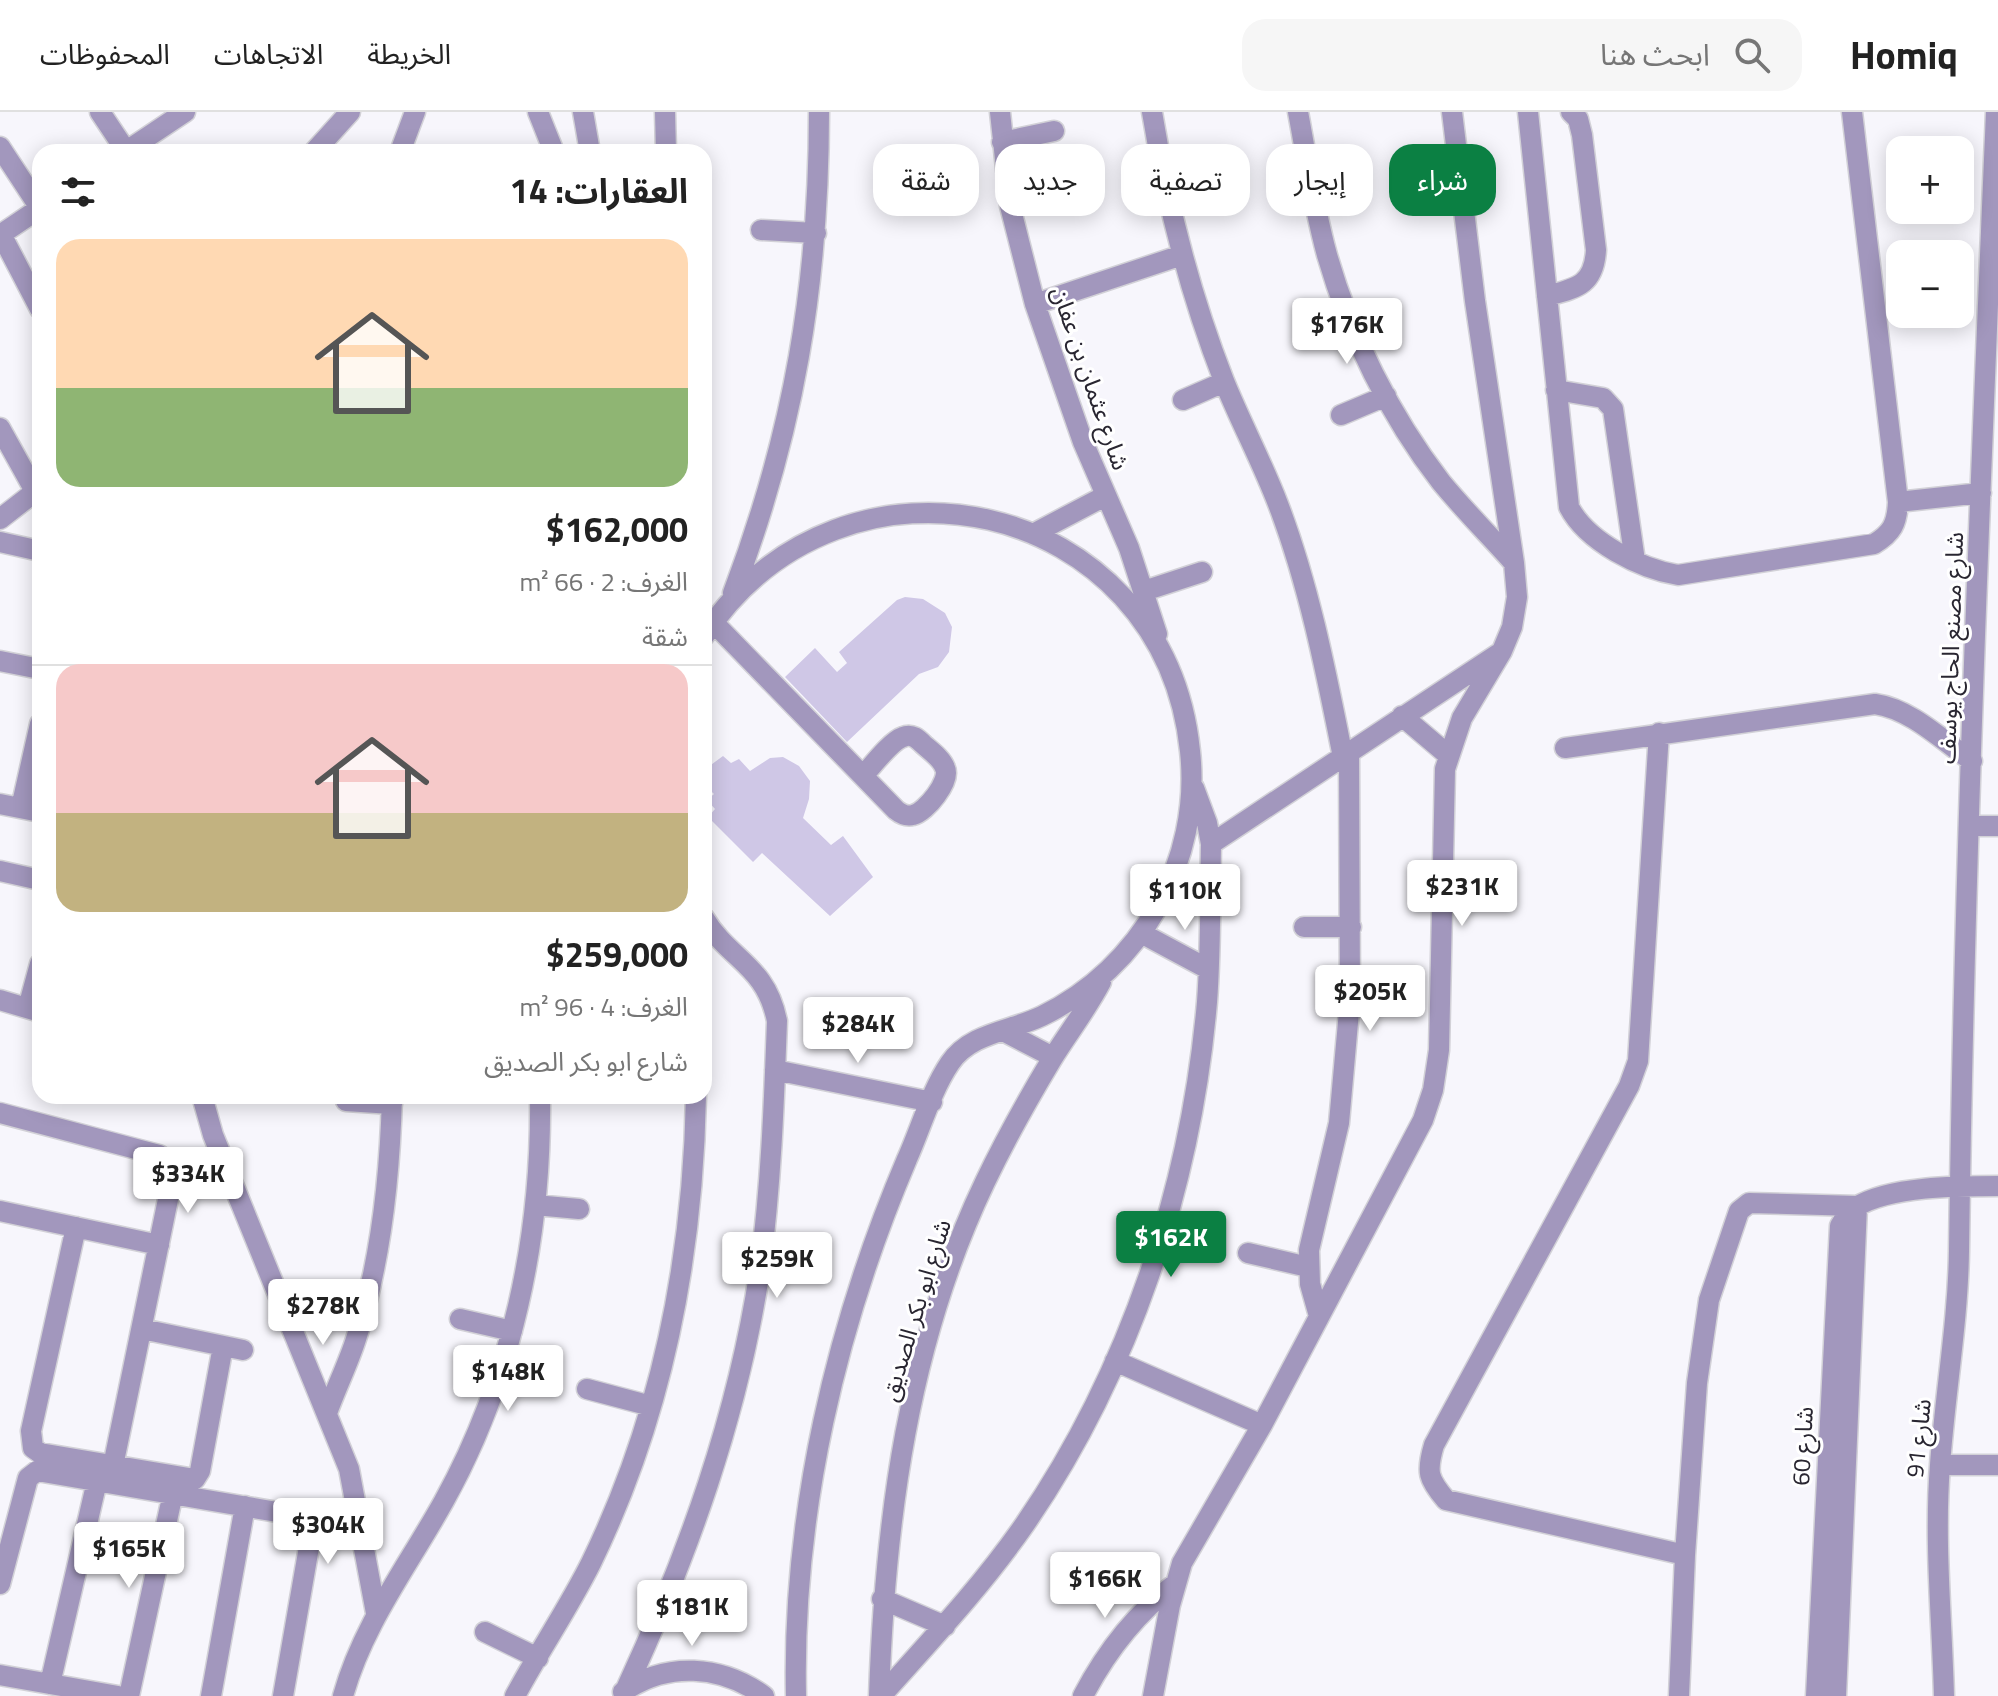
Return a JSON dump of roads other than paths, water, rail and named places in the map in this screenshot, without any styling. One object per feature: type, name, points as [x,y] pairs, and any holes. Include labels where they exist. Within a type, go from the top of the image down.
[{"type":"street","points":[[100,112],[121,144]]},
{"type":"street","points":[[138,144],[185,112]]},
{"type":"street","points":[[321,144],[350,112]]},
{"type":"street","points":[[403,144],[415,112]]},
{"type":"street","points":[[538,112],[551,144]]},
{"type":"street","points":[[583,112],[589,144]]},
{"type":"street","points":[[665,112],[666,144]]},
{"type":"street","points":[[731,600],[768,494],[783,439],[805,329],[816,233],[819,112]]},
{"type":"street","name":"شارع عثمان بن عفان","points":[[1000,112],[1010,206],[1035,304],[1062,388],[1129,548],[1161,653]]},
{"type":"street","points":[[1152,112],[1168,199],[1198,309],[1224,382],[1282,516],[1346,754],[1351,927],[1349,1014],[1339,1123],[1312,1234],[1308,1267],[1319,1316]]},
{"type":"street","points":[[1298,112],[1311,188],[1328,257],[1355,332],[1386,396],[1417,447],[1442,483],[1514,563]]},
{"type":"street","points":[[1153,1696],[1175,1584],[1192,1543],[1262,1425],[1423,1120],[1433,1090],[1439,1050],[1443,788],[1448,755],[1462,718],[1502,651],[1515,614],[1517,580],[1475,301],[1452,112]]},
{"type":"street","points":[[1528,112],[1569,507],[1585,531],[1655,571],[1678,575],[1874,544],[1889,535],[1898,520],[1852,112]]},
{"type":"street","points":[[1547,296],[1576,288],[1588,279],[1595,265],[1596,250],[1582,135],[1578,119],[1571,112]]},
{"type":"street","name":"شارع مصنع الحاج يوسف","points":[[1958,1186],[1981,493],[1993,304],[1996,112]]},
{"type":"street","points":[[1002,142],[1054,131]]},
{"type":"street","points":[[0,147],[32,196]]},
{"type":"street","points":[[32,213],[1,234],[32,294]]},
{"type":"street","points":[[761,230],[816,233]]},
{"type":"street","points":[[1035,304],[1182,255]]},
{"type":"street","points":[[1183,400],[1224,382]]},
{"type":"street","points":[[1556,390],[1603,398],[1613,409],[1635,561]]},
{"type":"street","points":[[1341,415],[1386,396]]},
{"type":"street","points":[[0,428],[32,480]]},
{"type":"street","points":[[1898,502],[1981,493]]},
{"type":"street","points":[[0,519],[32,495]]},
{"type":"street","points":[[1033,534],[1105,496]]},
{"type":"street","points":[[712,620],[770,564],[792,549],[841,526],[867,518],[906,513],[946,512],[999,521],[1072,554],[1114,588],[1148,630],[1161,653],[1173,677],[1188,729],[1192,782],[1190,809],[1178,861],[1162,899],[1141,933],[1106,973],[1063,1005],[1039,1018],[976,1040],[956,1055],[944,1074],[872,1248],[849,1320],[814,1474],[801,1579],[796,1696]]},
{"type":"street","points":[[0,542],[32,549]]},
{"type":"street","points":[[1144,591],[1202,572]]},
{"type":"street","points":[[712,630],[863,776]]},
{"type":"street","points":[[1211,844],[1502,651]]},
{"type":"street","points":[[0,661],[32,667]]},
{"type":"street","points":[[1565,748],[1875,704],[1902,712],[1972,761]]},
{"type":"street","points":[[1402,716],[1448,755]]},
{"type":"street","points":[[1659,733],[1638,1061],[1629,1086],[1434,1445],[1428,1465],[1432,1484],[1446,1500],[1685,1555]]},
{"type":"street","points":[[880,1696],[968,1601],[1026,1523],[1076,1441],[1140,1301],[1171,1204],[1201,1049],[1208,969],[1211,844],[1201,802],[1192,782]]},
{"type":"street","points":[[0,804],[30,810]]},
{"type":"street","points":[[1969,826],[1998,826]]},
{"type":"street","points":[[0,871],[32,878]]},
{"type":"street","points":[[622,1692],[689,1543],[719,1454],[735,1393],[761,1255],[772,1146],[777,1021],[770,995],[756,972],[712,926]]},
{"type":"street","points":[[1304,927],[1351,927]]},
{"type":"street","points":[[1141,933],[1208,969]]},
{"type":"street","name":"شارع ابو بكر الصديق","points":[[880,1696],[882,1599],[899,1461],[911,1404],[942,1293],[984,1185],[1009,1135],[1106,973]]},
{"type":"street","points":[[0,1000],[32,1009]]},
{"type":"street","points":[[1003,1031],[1053,1057]]},
{"type":"street","points":[[775,1070],[932,1102]]},
{"type":"street","points":[[204,1104],[213,1135],[349,1469],[376,1613]]},
{"type":"street","points":[[327,1413],[356,1338],[374,1264],[388,1168],[392,1104]]},
{"type":"street","points":[[343,1696],[360,1646],[376,1613],[465,1460],[499,1375],[523,1287],[535,1205],[540,1104]]},
{"type":"street","points":[[515,1696],[569,1606],[611,1518],[651,1406],[670,1333],[683,1262],[692,1191],[696,1104]]},
{"type":"street","points":[[0,1113],[166,1158],[174,1172],[113,1466]]},
{"type":"street","points":[[1679,1696],[1697,1383],[1709,1300],[1739,1211],[1749,1203],[1857,1206],[1893,1194],[1958,1186],[1998,1186]]},
{"type":"street","name":"شارع 91","points":[[1944,1696],[1940,1465],[1957,1312],[1958,1186]]},
{"type":"street","points":[[535,1205],[579,1209]]},
{"type":"street","name":"شارع 60","points":[[1816,1696],[1838,1239],[1840,1226],[1857,1206]]},
{"type":"street","name":"شارع 60","points":[[1836,1696],[1857,1206]]},
{"type":"street","points":[[0,1211],[159,1245]]},
{"type":"street","points":[[76,1227],[30,1440],[33,1448],[40,1453],[113,1466],[190,1479],[198,1476],[233,1348],[142,1329]]},
{"type":"street","points":[[1248,1253],[1308,1267]]},
{"type":"street","points":[[460,1319],[512,1331]]},
{"type":"street","points":[[1115,1361],[1262,1425]]},
{"type":"street","points":[[587,1389],[651,1406]]},
{"type":"street","points":[[1940,1465],[1998,1465]]},
{"type":"street","points":[[0,1584],[26,1484],[32,1474],[43,1471],[289,1514],[298,1519],[309,1536],[283,1696]]},
{"type":"street","points":[[50,1684],[97,1481]]},
{"type":"street","points":[[129,1696],[173,1493]]},
{"type":"street","points":[[211,1696],[245,1506]]},
{"type":"street","points":[[1083,1696],[1128,1626],[1175,1584]]},
{"type":"street","points":[[882,1599],[945,1626]]},
{"type":"street","points":[[485,1632],[538,1658]]},
{"type":"street","points":[[622,1692],[660,1674],[696,1670],[732,1677],[764,1696]]},
{"type":"street","points":[[0,1675],[118,1696]]}]
